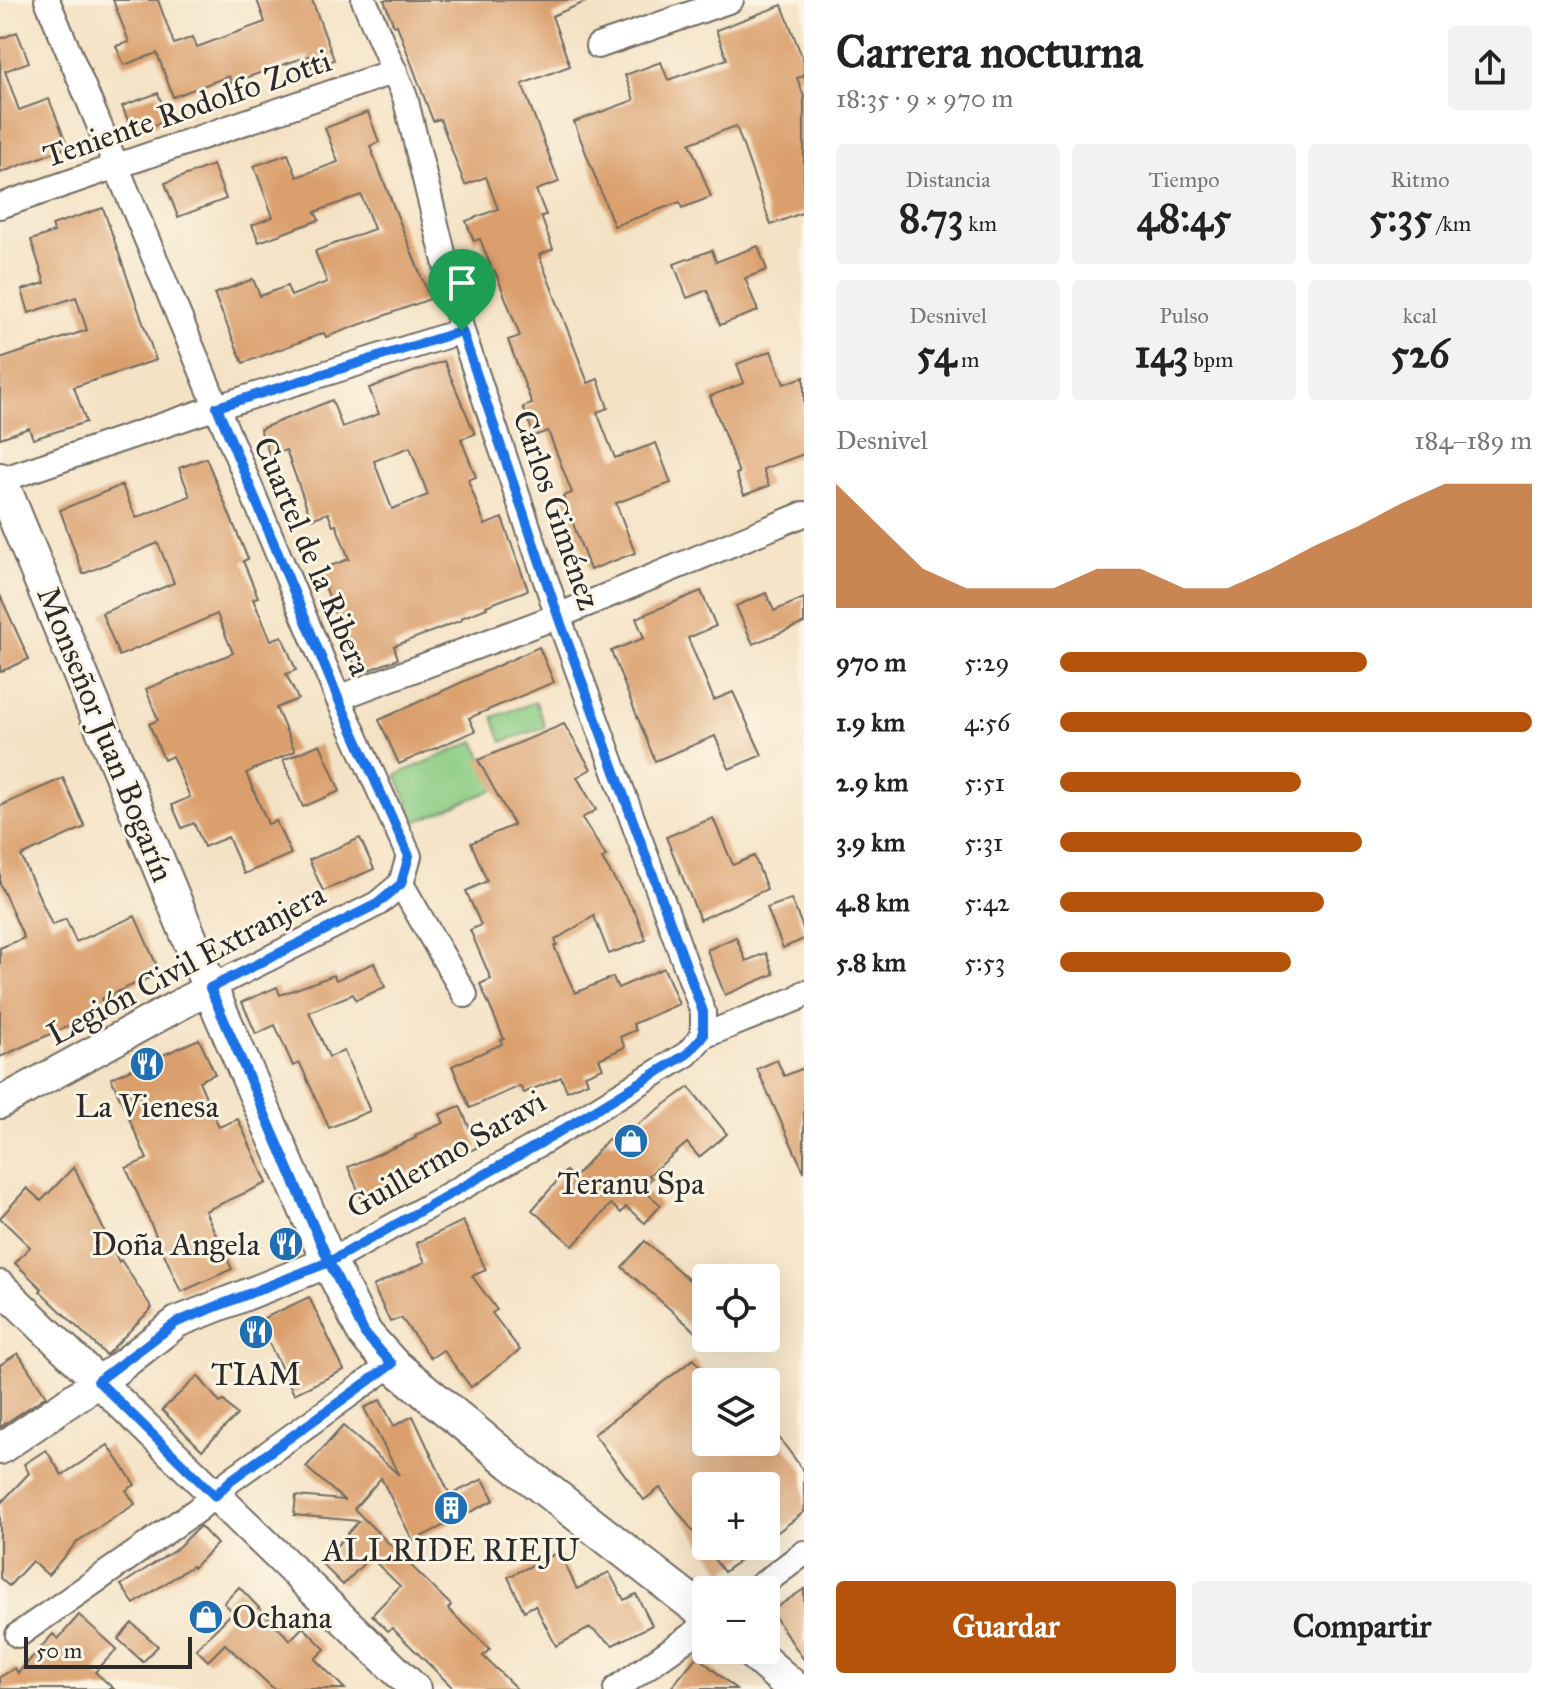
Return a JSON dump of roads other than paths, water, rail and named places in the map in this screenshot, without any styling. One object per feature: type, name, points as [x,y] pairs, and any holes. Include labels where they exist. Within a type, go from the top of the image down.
[{"type":"main road","name":"Monseñor Juan Bogarín","points":[[0,480],[210,988],[329,1262],[365,1334],[392,1364],[512,1463],[692,1603]]},
{"type":"main road","points":[[766,1664],[795,1689]]},
{"type":"street","name":"Cuartel de la Ribera","points":[[47,0],[338,698],[409,856],[401,884]]},
{"type":"street","name":"Carlos Giménez","points":[[364,0],[405,97],[462,331],[558,616],[703,1012],[703,1036]]},
{"type":"street","points":[[598,46],[731,0]]},
{"type":"street","name":"Teniente Rodolfo Zotti","points":[[0,206],[395,71]]},
{"type":"street","name":"Monseñor Juan Bogarín","points":[[0,480],[217,407],[462,331]]},
{"type":"street","points":[[338,698],[558,616],[804,514]]},
{"type":"street","points":[[401,884],[465,995]]},
{"type":"street","name":"Legión Civil Extranjera","points":[[0,1103],[210,988],[377,904],[401,884]]},
{"type":"street","name":"Guillermo Saravi","points":[[0,1449],[177,1322],[329,1262],[552,1136],[687,1054],[703,1036],[801,1004]]},
{"type":"street","points":[[0,1286],[415,1689]]},
{"type":"street","points":[[18,1635],[215,1496],[231,1480],[392,1364]]},
{"type":"street","points":[[774,1576],[804,1553]]},
{"type":"street","points":[[616,1689],[692,1635]]},
{"type":"place","name":"La Vienesa","points":[[147,1064]]},
{"type":"place","name":"Teranu Spa","points":[[631,1141]]},
{"type":"place","name":"Doña Angela","points":[[286,1244]]},
{"type":"place","name":"TIAM","points":[[256,1332]]},
{"type":"place","name":"ALLRIDE RIEJU","points":[[451,1508]]},
{"type":"place","name":"Ochana","points":[[206,1617]]}]
